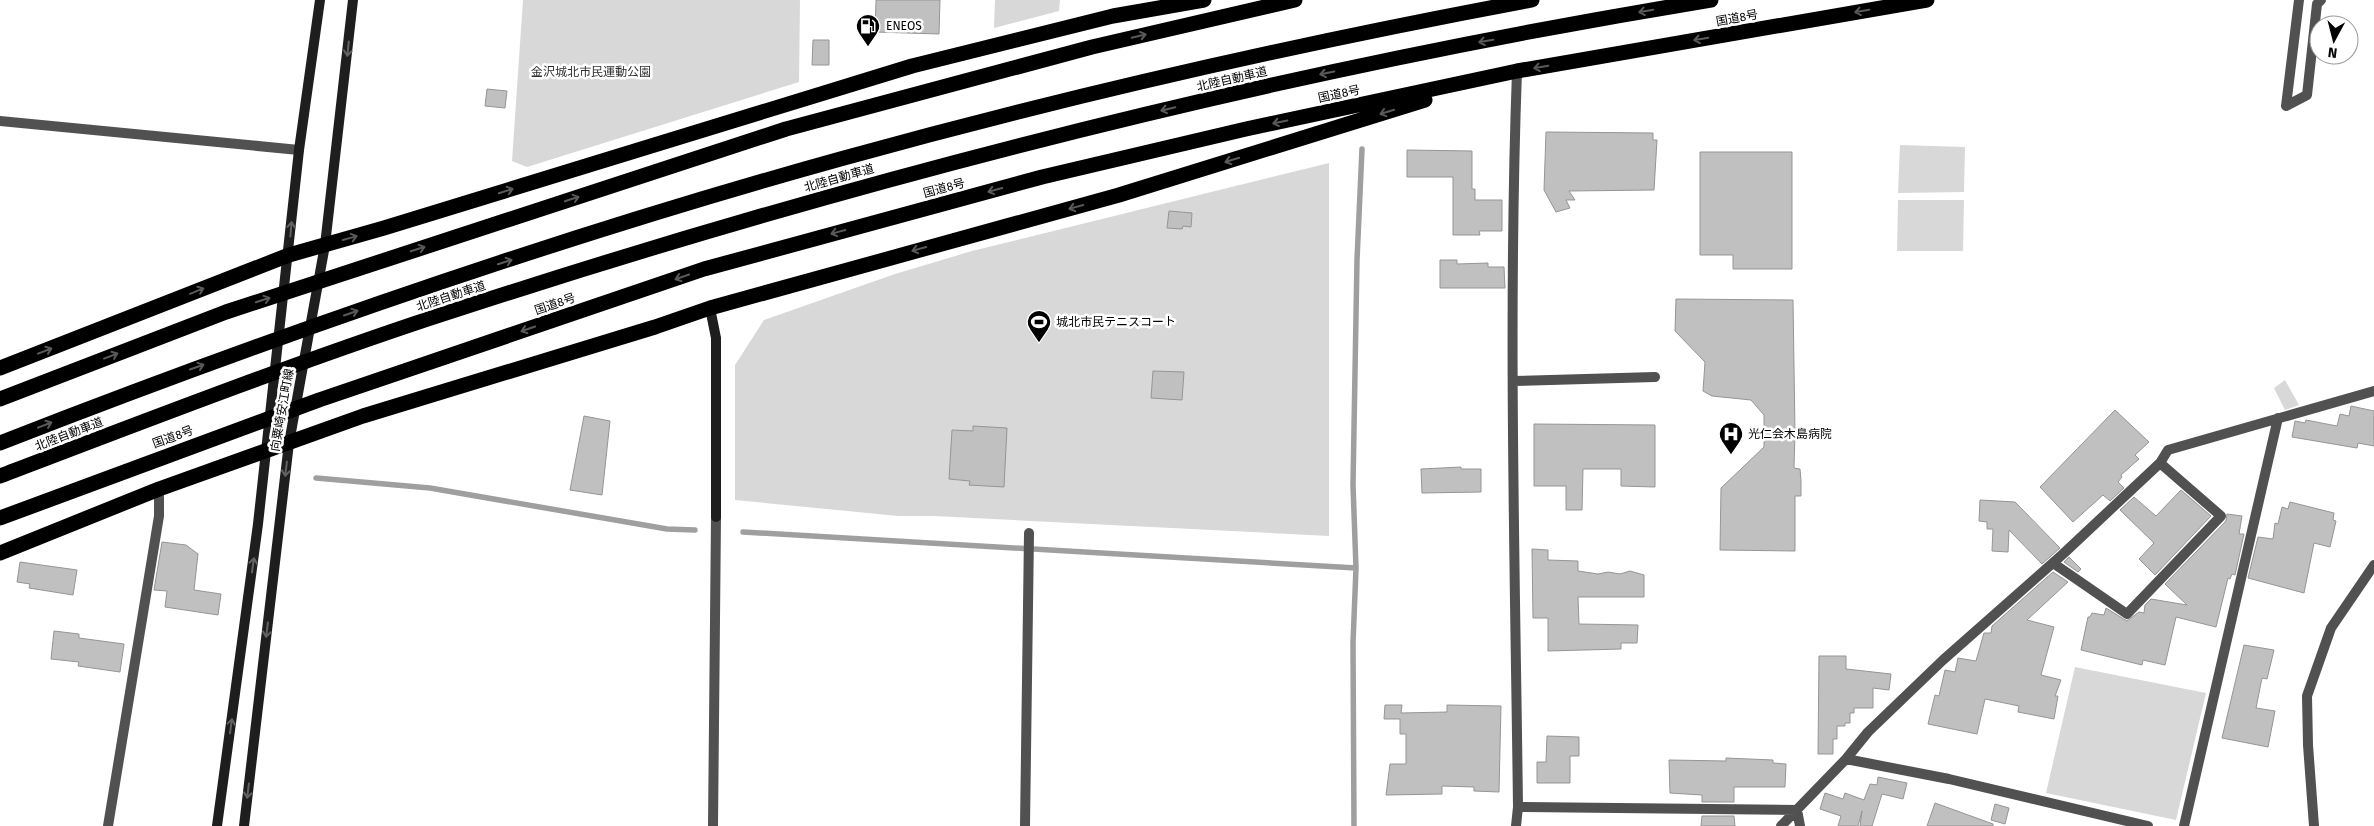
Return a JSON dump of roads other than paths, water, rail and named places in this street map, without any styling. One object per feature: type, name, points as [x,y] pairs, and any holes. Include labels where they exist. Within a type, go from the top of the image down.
[{"type":"highway","points":[[0,368],[289,255],[912,66],[1113,16],[1204,0]]},
{"type":"highway","points":[[0,399],[226,312],[786,129],[1092,47],[1295,0]]},
{"type":"highway","name":"北陸自動車道","points":[[0,442],[176,374],[416,290],[653,214],[842,158],[1039,107],[1221,64],[1532,0]]},
{"type":"highway","name":"北陸自動車道","points":[[0,476],[188,404],[426,320],[662,245],[851,190],[1054,136],[1245,90],[1439,49],[1711,0]]},
{"type":"highway","name":"国道8号","points":[[0,518],[319,400],[704,269],[1042,177],[1246,129],[1517,71],[1927,0]]},
{"type":"highway","points":[[0,552],[159,489],[363,416],[655,327],[710,308],[1119,195],[1517,71]]},
{"type":"main road","name":"向粟崎安江町線","points":[[218,826],[258,524],[289,255],[299,150],[320,0]]},
{"type":"main road","name":"向粟崎安江町線","points":[[244,826],[288,443],[325,245],[353,0]]},
{"type":"main road","points":[[710,308],[716,338],[716,517]]},
{"type":"street","points":[[2299,0],[2286,106],[2307,95],[2317,4],[2321,0]]},
{"type":"street","points":[[1516,826],[1518,807],[1513,381],[1514,166],[1517,71]]},
{"type":"street","points":[[0,122],[299,150]]},
{"type":"street","points":[[1513,381],[1654,377]]},
{"type":"street","points":[[1781,826],[1846,759],[1868,732],[1943,660],[2053,563],[2160,462],[2168,450],[2374,391]]},
{"type":"street","points":[[2184,826],[2278,418]]},
{"type":"street","points":[[2053,563],[2127,614],[2220,516],[2160,462]]},
{"type":"street","points":[[108,826],[159,516],[159,489]]},
{"type":"street","points":[[713,826],[716,517]]},
{"type":"street","points":[[1025,826],[1029,538]]},
{"type":"street","points":[[2314,826],[2308,745],[2307,696],[2331,628],[2374,565]]},
{"type":"street","points":[[1846,759],[1949,779],[2148,826]]},
{"type":"street","points":[[1518,807],[1797,810]]},
{"type":"street","points":[[1797,810],[1800,826]]},
{"type":"waterway","points":[[1354,826],[1353,643],[1356,568],[1353,485],[1357,260],[1362,149]]},
{"type":"waterway","points":[[316,478],[430,488],[667,529],[695,530]]},
{"type":"waterway","points":[[743,532],[1356,568]]},
{"type":"place","name":"ENEOS","points":[[868,47]]},
{"type":"place","name":"城北市民テニスコート","points":[[1039,343]]},
{"type":"place","name":"光仁会木島病院","points":[[1731,455]]},
{"type":"park label","name":"金沢城北市民運動公園","points":[[591,72]]}]
